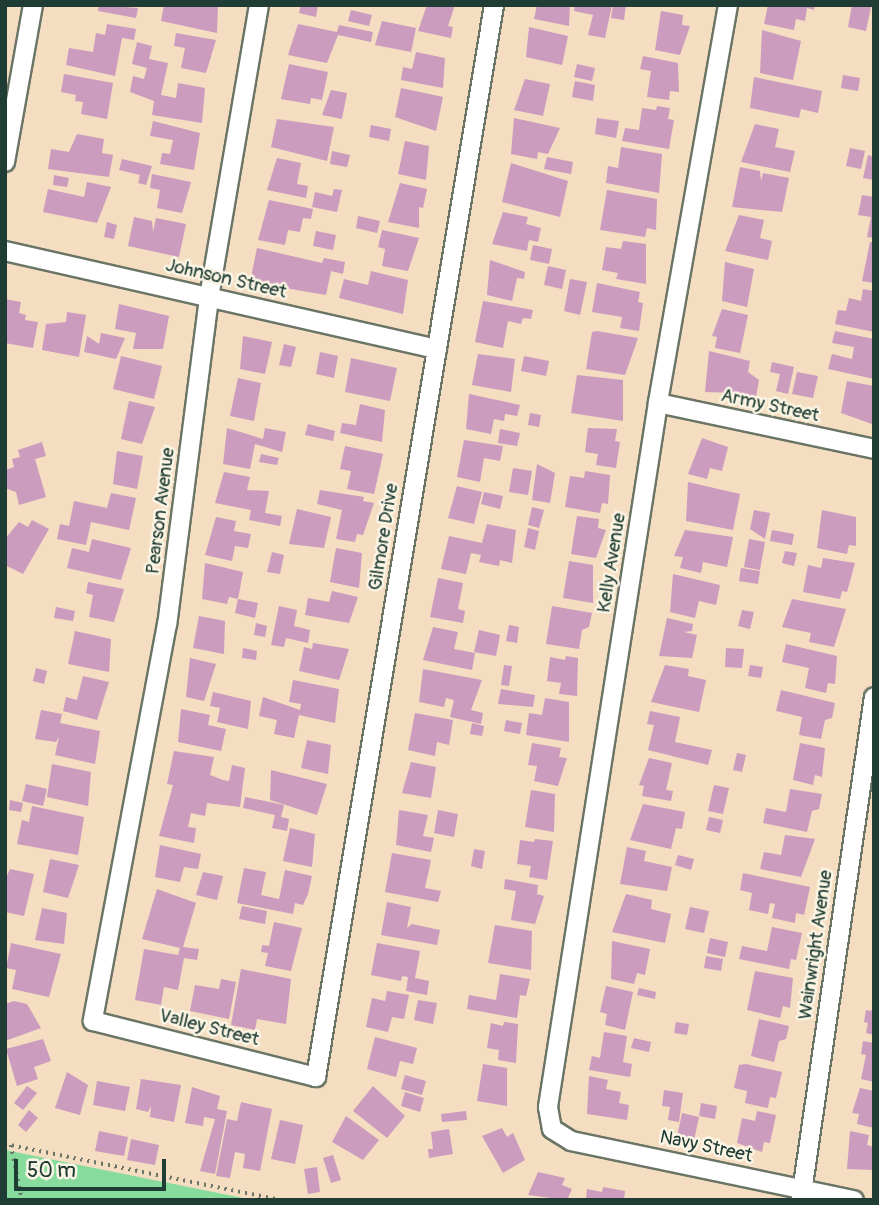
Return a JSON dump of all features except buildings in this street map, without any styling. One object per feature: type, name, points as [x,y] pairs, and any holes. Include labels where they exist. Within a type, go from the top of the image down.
[{"type":"street","points":[[5,162],[33,5]]},
{"type":"street","name":"Pearson Avenue","points":[[93,1021],[167,624],[209,298],[259,5]]},
{"type":"street","name":"Gilmore Drive","points":[[316,1077],[494,5]]},
{"type":"street","name":"Kelly Avenue","points":[[552,1129],[548,1107],[658,403],[728,5]]},
{"type":"street","name":"Johnson Street","points":[[5,251],[437,349]]},
{"type":"street","name":"Army Street","points":[[658,403],[874,449]]},
{"type":"street","name":"Wainwright Avenue","points":[[801,1194],[874,697]]},
{"type":"street","name":"Valley Street","points":[[93,1021],[316,1077]]},
{"type":"street","name":"Navy Street","points":[[552,1129],[571,1141],[801,1194],[854,1200]]},
{"type":"path","points":[[5,1144],[281,1200]]},
{"type":"path","points":[[11,1145],[22,1200]]},
{"type":"green space","points":[[5,1150],[253,1200],[5,1200]]}]
